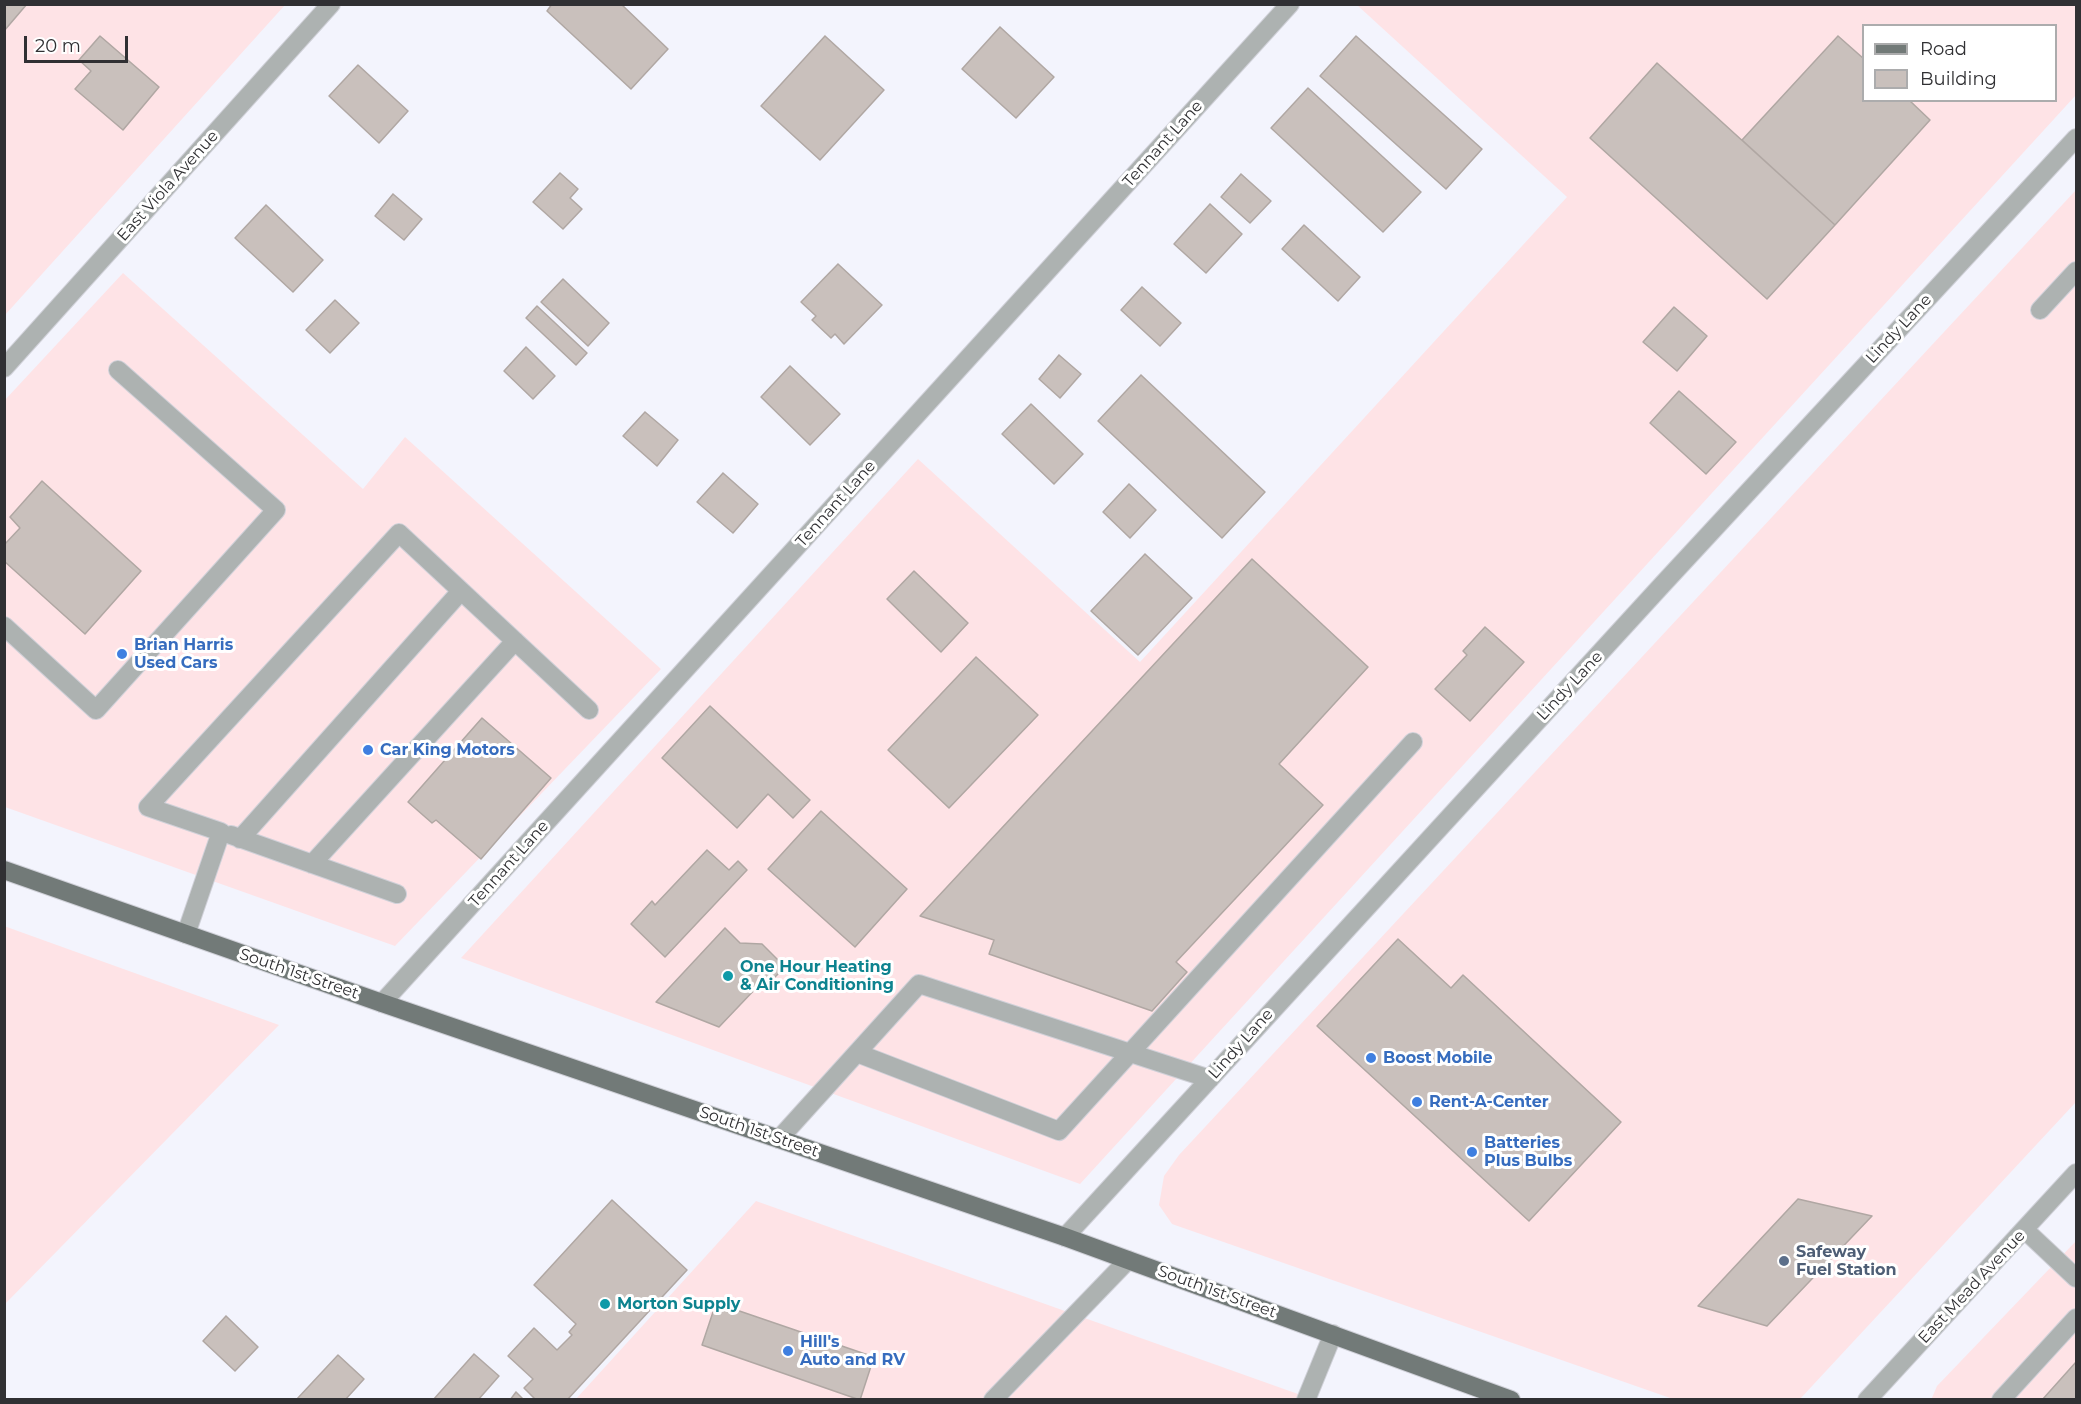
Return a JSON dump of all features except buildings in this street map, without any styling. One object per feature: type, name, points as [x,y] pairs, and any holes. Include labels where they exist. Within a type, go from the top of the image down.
[{"type":"main road","name":"South 1st Street","points":[[4,870],[382,1004],[1065,1237],[1511,1400]]},
{"type":"street","name":"East Viola Avenue","points":[[4,368],[331,4]]},
{"type":"street","name":"Tennant Lane","points":[[382,1004],[1290,4]]},
{"type":"street","name":"Lindy Lane","points":[[1065,1237],[2076,138]]},
{"type":"street","points":[[2040,310],[2076,271]]},
{"type":"street","points":[[4,626],[96,710],[276,510],[118,370]]},
{"type":"street","points":[[398,894],[148,807],[399,533],[588,710]]},
{"type":"street","points":[[240,839],[461,591]]},
{"type":"street","points":[[312,864],[515,642]]},
{"type":"street","points":[[857,1053],[1059,1131],[1413,742]]},
{"type":"street","points":[[186,934],[221,832]]},
{"type":"street","points":[[779,1139],[919,984],[1210,1079]]},
{"type":"street","name":"East Mead Avenue","points":[[1867,1400],[2076,1173]]},
{"type":"street","points":[[2025,1230],[2076,1278]]},
{"type":"street","points":[[993,1400],[1128,1260]]},
{"type":"street","points":[[2001,1400],[2076,1318]]},
{"type":"street","points":[[1306,1400],[1333,1334]]},
{"type":"shaded area","points":[[5,5],[285,5],[5,315]]},
{"type":"shaded area","points":[[1357,5],[2076,5],[2076,95],[1080,1184],[461,958],[918,459],[1140,662],[1567,197]]},
{"type":"shaded area","points":[[2076,190],[2076,1102],[1800,1399],[1673,1399],[1172,1224],[1159,1205],[1164,1176],[1179,1155]]},
{"type":"shaded area","points":[[123,273],[363,489],[405,437],[661,669],[395,946],[5,807],[4,401]]},
{"type":"shaded area","points":[[4,926],[279,1025],[5,1304],[4,1304]]},
{"type":"shaded area","points":[[756,1201],[1312,1399],[575,1400]]},
{"type":"shaded area","points":[[2076,1241],[2076,1399],[1931,1400],[1937,1386]]},
{"type":"place","name":"Brian Harris Used Cars","points":[[122,654]]},
{"type":"place","name":"Car King Motors","points":[[368,750]]},
{"type":"place","name":"One Hour Heating & Air Conditioning","points":[[728,976]]},
{"type":"place","name":"Boost Mobile","points":[[1371,1058]]},
{"type":"place","name":"Rent-A-Center","points":[[1417,1102]]},
{"type":"place","name":"Batteries Plus Bulbs","points":[[1472,1152]]},
{"type":"place","name":"Safeway Fuel Station","points":[[1784,1261]]},
{"type":"place","name":"Morton Supply","points":[[605,1304]]},
{"type":"place","name":"Hill's Auto and RV","points":[[788,1351]]}]
